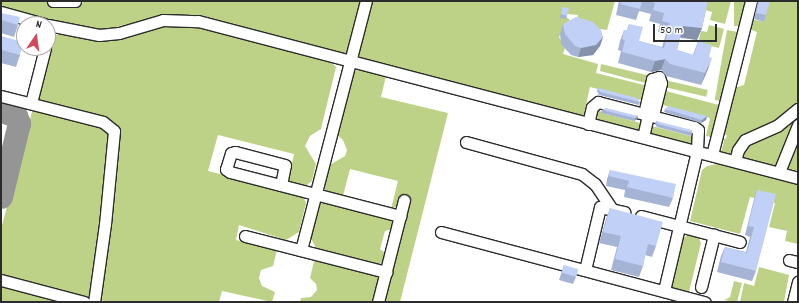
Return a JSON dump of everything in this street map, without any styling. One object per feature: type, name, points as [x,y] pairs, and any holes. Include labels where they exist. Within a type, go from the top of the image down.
[{"type":"lane","points":[[53,1],[75,1]]},
{"type":"lane","points":[[301,250],[366,1]]},
{"type":"lane","points":[[712,155],[751,1]]},
{"type":"lane","points":[[1,12],[16,17]]},
{"type":"lane","points":[[56,28],[99,35],[119,33],[163,20],[186,20],[350,61],[798,178]]},
{"type":"lane","points":[[31,103],[43,56]]},
{"type":"lane","points":[[1,96],[103,122],[114,131],[106,224],[94,302]]},
{"type":"lane","points":[[588,124],[592,107],[598,102],[696,128],[699,135],[697,151],[664,291]]},
{"type":"lane","points":[[735,161],[738,150],[745,140],[778,125],[798,109]]},
{"type":"lane","points":[[642,137],[648,115]]},
{"type":"lane","points":[[778,172],[798,124]]},
{"type":"lane","points":[[466,142],[582,174],[595,184],[612,209]]},
{"type":"lane","points":[[281,185],[285,165],[235,152],[231,153],[228,171],[315,194],[400,216]]},
{"type":"lane","points":[[378,302],[404,200]]},
{"type":"lane","points":[[585,270],[599,209],[602,206],[740,242]]},
{"type":"lane","points":[[441,232],[705,302]]},
{"type":"lane","points":[[701,287],[714,235]]},
{"type":"lane","points":[[245,236],[386,272]]},
{"type":"lane","points":[[1,280],[84,302]]},
{"type":"green space","points":[[1,1],[41,1],[74,6],[86,1],[615,1],[607,30],[575,26],[578,15],[567,14],[566,17],[570,20],[559,37],[565,48],[563,54],[598,64],[596,73],[648,86],[645,101],[590,87],[583,118],[389,65],[193,16],[167,15],[103,30],[70,26],[56,22],[56,16],[33,16],[3,8]]},
{"type":"green space","points":[[703,1],[731,1],[725,24],[710,20],[712,12],[705,10]]},
{"type":"green space","points":[[734,1],[746,1],[746,26],[734,26]]},
{"type":"green space","points":[[756,1],[798,1],[798,171],[721,153],[724,141],[721,138],[726,139],[727,135],[722,134],[734,88],[744,85],[757,32],[749,29],[751,19],[764,22],[767,6]]},
{"type":"green space","points":[[169,25],[191,25],[331,62],[336,67],[321,129],[310,136],[305,146],[316,164],[312,181],[304,187],[288,182],[294,154],[218,135],[208,171],[302,194],[306,203],[299,232],[286,240],[239,225],[236,240],[277,250],[273,266],[261,270],[259,278],[262,286],[275,292],[272,302],[222,291],[219,302],[109,302],[1,276],[1,229],[47,56],[56,56],[56,35],[62,34],[83,39],[104,40]]},
{"type":"green space","points":[[709,25],[724,29],[719,48],[698,43],[701,31],[707,32]]},
{"type":"green space","points":[[727,30],[738,32],[726,102],[715,100]]},
{"type":"green space","points":[[601,64],[651,76],[649,84],[600,71]]},
{"type":"green space","points":[[361,70],[386,76],[381,97],[448,113],[400,302],[382,302],[397,206],[391,209],[398,181],[350,169],[343,196],[327,192],[322,184],[328,166],[345,156],[347,150],[343,140],[336,134],[353,71]]},
{"type":"green space","points":[[665,80],[708,90],[706,97],[663,87]]},
{"type":"green space","points":[[662,90],[719,105],[711,137],[706,136],[710,118],[659,104]]},
{"type":"green space","points":[[598,108],[602,113],[641,123],[640,129],[637,131],[597,120]]},
{"type":"green space","points":[[652,126],[694,137],[692,143],[689,145],[651,134]]},
{"type":"green space","points":[[717,164],[798,185],[798,244],[785,241],[787,231],[769,227],[775,203],[750,197],[740,234],[690,221],[702,170],[707,166]]},
{"type":"green space","points":[[325,201],[392,219],[392,229],[385,231],[380,249],[385,253],[384,262],[379,264],[316,248],[309,235],[317,206]]},
{"type":"green space","points":[[689,234],[698,236],[701,243],[689,292],[673,288],[671,283],[682,239]]},
{"type":"green space","points":[[315,257],[380,275],[374,302],[300,302],[301,298],[311,297],[317,290],[316,284],[310,278]]},
{"type":"green space","points":[[759,267],[789,275],[784,302],[740,302],[744,283],[754,286]]},
{"type":"green space","points":[[734,281],[742,283],[737,302],[724,300],[730,297]]},
{"type":"green space","points":[[1,286],[63,302],[1,302]]},
{"type":"building","points":[[621,1],[642,1],[640,9],[620,4]]},
{"type":"building","points":[[647,1],[708,1],[702,28],[683,26],[677,50],[694,55],[698,41],[712,45],[709,57],[712,58],[705,73],[670,64],[665,59],[655,61],[622,52],[625,40],[622,39],[624,30],[628,30],[629,24],[643,27],[639,41],[664,48],[670,23],[662,21],[664,13],[653,10],[655,3]]},
{"type":"building","points":[[759,1],[770,1],[766,15],[756,13]]},
{"type":"building","points":[[562,7],[569,8],[567,16],[561,14]]},
{"type":"building","points":[[1,13],[16,16],[16,24],[1,20]]},
{"type":"building","points":[[576,17],[593,22],[601,30],[603,37],[596,45],[581,48],[575,46],[565,34],[563,24]]},
{"type":"building","points":[[1,36],[16,40],[16,54],[1,50]]},
{"type":"building","points":[[598,88],[637,98],[640,102],[600,92]]},
{"type":"building","points":[[668,106],[707,116],[702,120],[665,109]]},
{"type":"building","points":[[606,108],[638,116],[635,118],[602,110]]},
{"type":"building","points":[[656,121],[692,130],[692,133],[658,124]]},
{"type":"building","points":[[610,170],[676,184],[673,198],[627,187],[629,181],[609,176]]},
{"type":"building","points":[[757,190],[776,194],[756,271],[721,262],[725,247],[747,253],[754,227],[748,226]]},
{"type":"building","points":[[610,208],[663,222],[656,246],[648,244],[643,266],[615,259],[621,236],[603,232]]},
{"type":"building","points":[[564,265],[578,269],[576,277],[562,273]]},
{"type":"taxiway","points":[[1,111],[16,116],[19,123],[1,197]]}]
